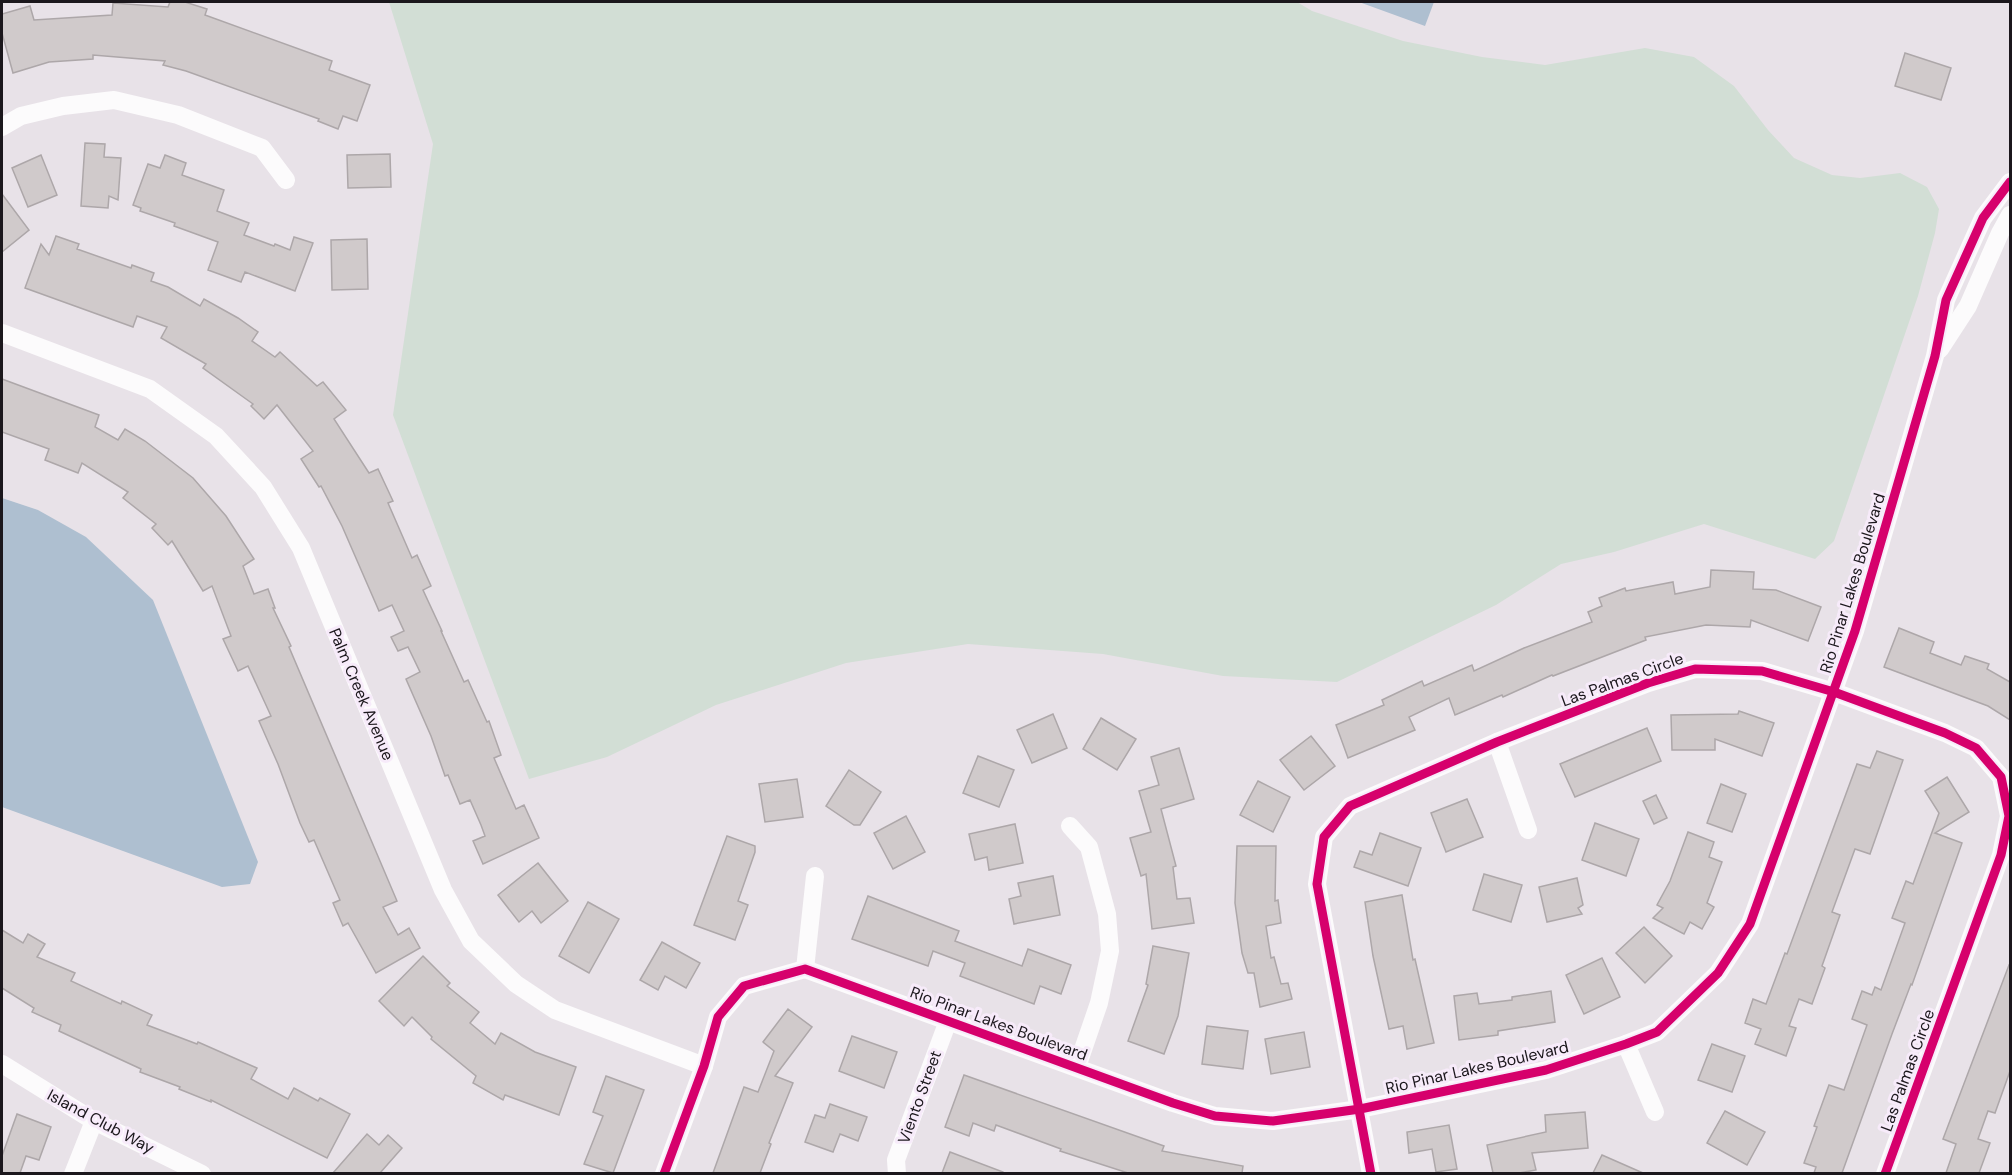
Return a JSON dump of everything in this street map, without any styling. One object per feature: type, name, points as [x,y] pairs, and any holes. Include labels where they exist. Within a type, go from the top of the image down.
[{"type":"street","points":[[2,127],[21,116],[63,106],[114,100],[178,115],[262,148],[286,180]]},
{"type":"street","name":"Rio Pinar Lakes Boulevard","points":[[805,969],[1173,1103],[1215,1116],[1273,1121],[1360,1109],[1546,1070],[1657,1032],[1718,973],[1750,924],[1855,631],[1935,356],[1946,300],[1983,218],[2010,182]]},
{"type":"street","name":"Rio Pinar Lakes Boulevard","points":[[1935,356],[1968,306],[2010,215]]},
{"type":"street","name":"Palm Creek Avenue","points":[[2,333],[150,388],[216,436],[263,487],[301,548],[443,890],[471,941],[516,984],[555,1010],[704,1066]]},
{"type":"street","name":"Las Palmas Circle","points":[[1371,1173],[1317,884],[1324,837],[1350,806],[1497,742],[1648,683],[1695,669],[1762,671],[1834,692],[1945,733],[1976,748],[2001,777],[2009,816],[2001,855],[1885,1173]]},
{"type":"street","points":[[1497,742],[1528,830]]},
{"type":"street","points":[[1070,826],[1089,847],[1107,914],[1110,951],[1099,1004],[1077,1067]]},
{"type":"street","points":[[664,1173],[704,1066],[718,1017],[744,986],[805,969],[815,876]]},
{"type":"street","name":"Viento Street","points":[[897,1173],[896,1160],[948,1021]]},
{"type":"street","points":[[1626,1044],[1655,1112]]},
{"type":"street","name":"Island Club Way","points":[[2,1065],[94,1121],[202,1173]]},
{"type":"street","points":[[74,1173],[94,1121]]},
{"type":"shaded area","points":[[389,2],[1297,2],[1312,11],[1403,41],[1482,57],[1545,65],[1645,48],[1694,57],[1734,86],[1768,130],[1794,158],[1832,175],[1860,178],[1900,173],[1927,187],[1939,209],[1918,296],[1834,541],[1815,559],[1704,524],[1614,552],[1561,564],[1496,605],[1337,682],[1223,676],[1103,654],[968,644],[846,663],[716,705],[607,757],[529,779],[393,415],[433,144]]},
{"type":"water","points":[[1359,2],[1434,2],[1425,26]]},
{"type":"water","points":[[2,498],[38,510],[86,537],[153,600],[258,862],[250,884],[222,887],[2,807]]},
{"type":"building","points":[[170,2],[185,2],[207,9],[205,15],[332,61],[329,70],[370,85],[357,121],[343,116],[338,129],[318,121],[319,119],[186,71],[163,65],[165,61],[93,55],[93,59],[49,62],[13,73],[2,33],[2,14],[30,6],[34,20],[112,15],[113,3],[168,7]]},
{"type":"building","points":[[1905,53],[1951,68],[1941,100],[1895,86]]},
{"type":"building","points":[[85,143],[105,144],[104,157],[121,158],[118,200],[109,196],[108,208],[81,206]]},
{"type":"building","points":[[390,154],[391,187],[348,188],[347,155]]},
{"type":"building","points":[[41,155],[57,195],[28,207],[12,168]]},
{"type":"building","points":[[165,155],[186,163],[182,175],[224,190],[217,211],[249,223],[244,235],[290,250],[294,237],[313,243],[295,291],[245,272],[241,282],[208,270],[218,242],[174,226],[175,223],[140,211],[141,208],[133,205],[148,164],[160,168]]},
{"type":"building","points":[[2,194],[29,230],[2,252]]},
{"type":"building","points":[[56,236],[79,244],[77,249],[131,268],[132,265],[154,273],[151,281],[168,287],[200,306],[204,299],[238,318],[258,332],[252,341],[275,357],[280,352],[317,386],[323,382],[346,410],[334,419],[369,473],[378,469],[393,501],[388,503],[412,558],[417,555],[431,586],[423,590],[441,631],[464,682],[468,680],[487,722],[489,721],[501,755],[494,758],[516,809],[524,805],[539,838],[483,864],[473,841],[485,836],[481,825],[470,800],[460,804],[448,775],[445,776],[431,736],[406,679],[420,672],[408,647],[398,651],[391,637],[404,631],[392,605],[379,611],[342,526],[321,486],[319,487],[301,459],[313,451],[277,405],[264,419],[251,406],[253,404],[203,368],[206,364],[161,338],[167,327],[137,316],[133,327],[25,288],[41,244],[49,255]]},
{"type":"building","points":[[367,239],[368,289],[332,290],[331,240]]},
{"type":"building","points":[[2,379],[99,415],[95,427],[118,440],[125,429],[145,441],[193,478],[226,516],[254,559],[243,566],[254,594],[268,589],[275,608],[273,608],[291,646],[289,647],[397,901],[383,907],[398,935],[409,928],[420,948],[376,973],[348,923],[343,926],[333,903],[340,900],[314,840],[309,842],[300,823],[259,721],[271,716],[248,666],[238,671],[223,639],[231,636],[212,586],[203,591],[172,541],[168,545],[152,528],[156,524],[123,498],[128,492],[82,463],[78,473],[45,460],[49,449],[2,432]]},
{"type":"building","points":[[1711,570],[1754,572],[1753,589],[1776,590],[1821,607],[1808,641],[1751,620],[1750,627],[1706,625],[1645,637],[1646,640],[1455,715],[1449,698],[1409,717],[1415,730],[1348,758],[1336,725],[1384,705],[1382,700],[1422,681],[1424,686],[1472,665],[1474,671],[1524,648],[1592,622],[1588,612],[1602,606],[1599,598],[1625,588],[1626,591],[1673,582],[1675,594],[1710,587]]},
{"type":"building","points":[[1899,628],[1934,642],[1930,653],[1961,665],[1965,656],[1989,664],[1987,669],[2010,682],[2010,720],[1988,706],[1884,667]]},
{"type":"building","points":[[1739,711],[1774,723],[1762,756],[1715,739],[1715,750],[1672,750],[1671,715],[1738,714]]},
{"type":"building","points":[[1053,714],[1067,748],[1032,763],[1017,730]]},
{"type":"building","points":[[1101,718],[1136,739],[1117,770],[1083,749]]},
{"type":"building","points":[[1647,728],[1661,761],[1575,797],[1560,764]]},
{"type":"building","points":[[1311,736],[1335,766],[1304,790],[1280,760]]},
{"type":"building","points":[[1179,748],[1194,799],[1161,809],[1176,866],[1173,867],[1177,899],[1190,898],[1194,923],[1152,929],[1146,874],[1141,876],[1130,838],[1151,832],[1139,791],[1159,785],[1151,757]]},
{"type":"building","points":[[1877,751],[1903,760],[1870,854],[1855,849],[1832,912],[1840,915],[1822,966],[1825,968],[1812,1004],[1799,999],[1789,1026],[1796,1028],[1786,1056],[1755,1044],[1761,1029],[1745,1023],[1753,999],[1766,1004],[1785,953],[1787,954],[1857,764],[1870,768]]},
{"type":"building","points":[[978,756],[1014,770],[999,807],[963,793]]},
{"type":"building","points":[[849,770],[881,792],[860,825],[854,825],[826,806]]},
{"type":"building","points":[[1947,777],[1969,812],[1935,833],[1962,843],[1842,1173],[1814,1173],[1816,1167],[1804,1163],[1817,1127],[1814,1126],[1829,1085],[1844,1090],[1867,1025],[1852,1019],[1862,991],[1872,995],[1875,987],[1881,990],[1905,923],[1892,918],[1906,881],[1913,884],[1939,813],[1925,791]]},
{"type":"building","points":[[797,779],[803,817],[765,822],[759,784]]},
{"type":"building","points":[[1258,781],[1290,797],[1273,832],[1240,815]]},
{"type":"building","points":[[1721,784],[1746,794],[1732,832],[1707,823]]},
{"type":"building","points":[[1656,795],[1667,818],[1654,824],[1643,801]]},
{"type":"building","points":[[1467,799],[1483,837],[1446,852],[1431,813]]},
{"type":"building","points":[[906,816],[925,852],[893,869],[874,833]]},
{"type":"building","points":[[1595,823],[1639,839],[1626,876],[1582,860]]},
{"type":"building","points":[[1015,824],[1023,863],[989,870],[987,857],[975,860],[969,834]]},
{"type":"building","points":[[1688,832],[1714,842],[1709,857],[1722,862],[1707,903],[1714,907],[1702,929],[1690,922],[1684,934],[1653,918],[1663,908],[1657,905],[1670,881]]},
{"type":"building","points":[[1380,833],[1421,848],[1408,886],[1354,867],[1360,851],[1372,855]]},
{"type":"building","points":[[727,836],[755,846],[738,901],[748,905],[735,940],[694,925]]},
{"type":"building","points":[[1237,846],[1276,846],[1275,901],[1278,900],[1281,923],[1266,926],[1271,958],[1274,957],[1281,984],[1288,983],[1292,999],[1260,1007],[1254,973],[1248,973],[1242,953],[1235,903]]},
{"type":"building","points":[[538,863],[568,901],[541,923],[532,911],[519,922],[498,895]]},
{"type":"building","points":[[1484,874],[1522,885],[1511,922],[1473,910]]},
{"type":"building","points":[[1053,876],[1060,915],[1014,924],[1009,899],[1021,896],[1018,883]]},
{"type":"building","points":[[1577,878],[1583,905],[1578,908],[1582,914],[1547,922],[1539,887]]},
{"type":"building","points":[[1402,895],[1413,960],[1415,959],[1434,1043],[1407,1049],[1403,1026],[1389,1029],[1373,956],[1365,902]]},
{"type":"building","points":[[868,896],[959,931],[955,941],[1022,966],[1028,949],[1071,965],[1061,994],[1040,986],[1034,1004],[960,976],[965,963],[933,951],[928,966],[852,939]]},
{"type":"building","points":[[588,902],[619,919],[589,973],[559,956]]},
{"type":"building","points":[[1644,927],[1672,956],[1645,983],[1616,953]]},
{"type":"building","points":[[2,930],[23,943],[28,934],[45,944],[37,957],[75,973],[71,981],[121,1004],[122,1001],[152,1015],[147,1025],[197,1044],[198,1042],[257,1068],[251,1079],[288,1099],[294,1088],[318,1101],[320,1098],[350,1114],[327,1158],[211,1100],[211,1102],[140,1072],[141,1069],[59,1031],[61,1025],[32,1012],[34,1008],[2,988]]},
{"type":"building","points":[[662,942],[700,963],[686,988],[665,976],[658,990],[640,980]]},
{"type":"building","points":[[1153,946],[1189,953],[1178,1016],[1164,1054],[1128,1041],[1148,985],[1146,984]]},
{"type":"building","points":[[423,956],[450,983],[447,986],[479,1012],[470,1023],[495,1044],[501,1033],[535,1052],[576,1067],[559,1115],[505,1095],[503,1100],[473,1083],[476,1076],[431,1039],[432,1037],[412,1017],[404,1026],[379,1001]]},
{"type":"building","points":[[1602,958],[1620,997],[1584,1014],[1566,975]]},
{"type":"building","points":[[2009,965],[2010,1071],[1995,1113],[1988,1111],[1978,1139],[1990,1143],[1979,1173],[1946,1173],[1956,1144],[1943,1139]]},
{"type":"building","points":[[1551,991],[1555,1022],[1498,1031],[1498,1035],[1459,1040],[1454,996],[1477,993],[1479,1004],[1512,1000],[1512,997]]},
{"type":"building","points":[[788,1009],[812,1027],[775,1076],[793,1083],[769,1143],[771,1144],[760,1173],[713,1173],[744,1087],[758,1092],[774,1051],[763,1042]]},
{"type":"building","points":[[1207,1026],[1248,1031],[1243,1069],[1202,1064]]},
{"type":"building","points":[[1304,1032],[1310,1067],[1271,1074],[1265,1039]]},
{"type":"building","points":[[852,1036],[897,1052],[884,1088],[839,1071]]},
{"type":"building","points":[[1712,1044],[1745,1056],[1732,1092],[1698,1080]]},
{"type":"building","points":[[964,1075],[1164,1146],[1162,1151],[1243,1166],[1242,1173],[1128,1173],[1060,1151],[1061,1149],[996,1125],[994,1131],[973,1123],[969,1136],[945,1127]]},
{"type":"building","points":[[606,1076],[644,1090],[613,1173],[584,1164],[603,1116],[593,1112]]},
{"type":"building","points":[[830,1104],[867,1117],[858,1141],[840,1134],[833,1152],[805,1142],[815,1115],[825,1118]]},
{"type":"building","points":[[1725,1111],[1765,1132],[1747,1165],[1707,1143]]},
{"type":"building","points":[[1585,1112],[1588,1148],[1532,1153],[1536,1170],[1519,1173],[1493,1173],[1487,1145],[1546,1132],[1545,1115]]},
{"type":"building","points":[[17,1114],[51,1127],[39,1160],[26,1156],[20,1173],[2,1173],[2,1156]]},
{"type":"building","points":[[1449,1125],[1457,1169],[1436,1172],[1432,1149],[1409,1153],[1407,1132]]},
{"type":"building","points":[[367,1134],[379,1145],[388,1135],[402,1148],[380,1173],[333,1173]]},
{"type":"building","points":[[950,1152],[1003,1172],[1003,1173],[942,1173]]},
{"type":"building","points":[[1602,1155],[1643,1173],[1593,1173]]},
{"type":"cycle path","points":[[664,1174],[704,1066],[718,1017],[744,986],[805,969],[1173,1103],[1215,1116],[1273,1121],[1360,1109],[1546,1070],[1657,1032],[1718,973],[1750,924],[1855,631],[1935,356],[1946,300],[1983,218],[2010,182]]},
{"type":"cycle path","points":[[1371,1174],[1317,884],[1324,837],[1350,806],[1497,742],[1648,683],[1695,669],[1762,671],[1834,692],[1945,733],[1976,748],[2001,777],[2009,816],[2001,855],[1885,1174]]}]
